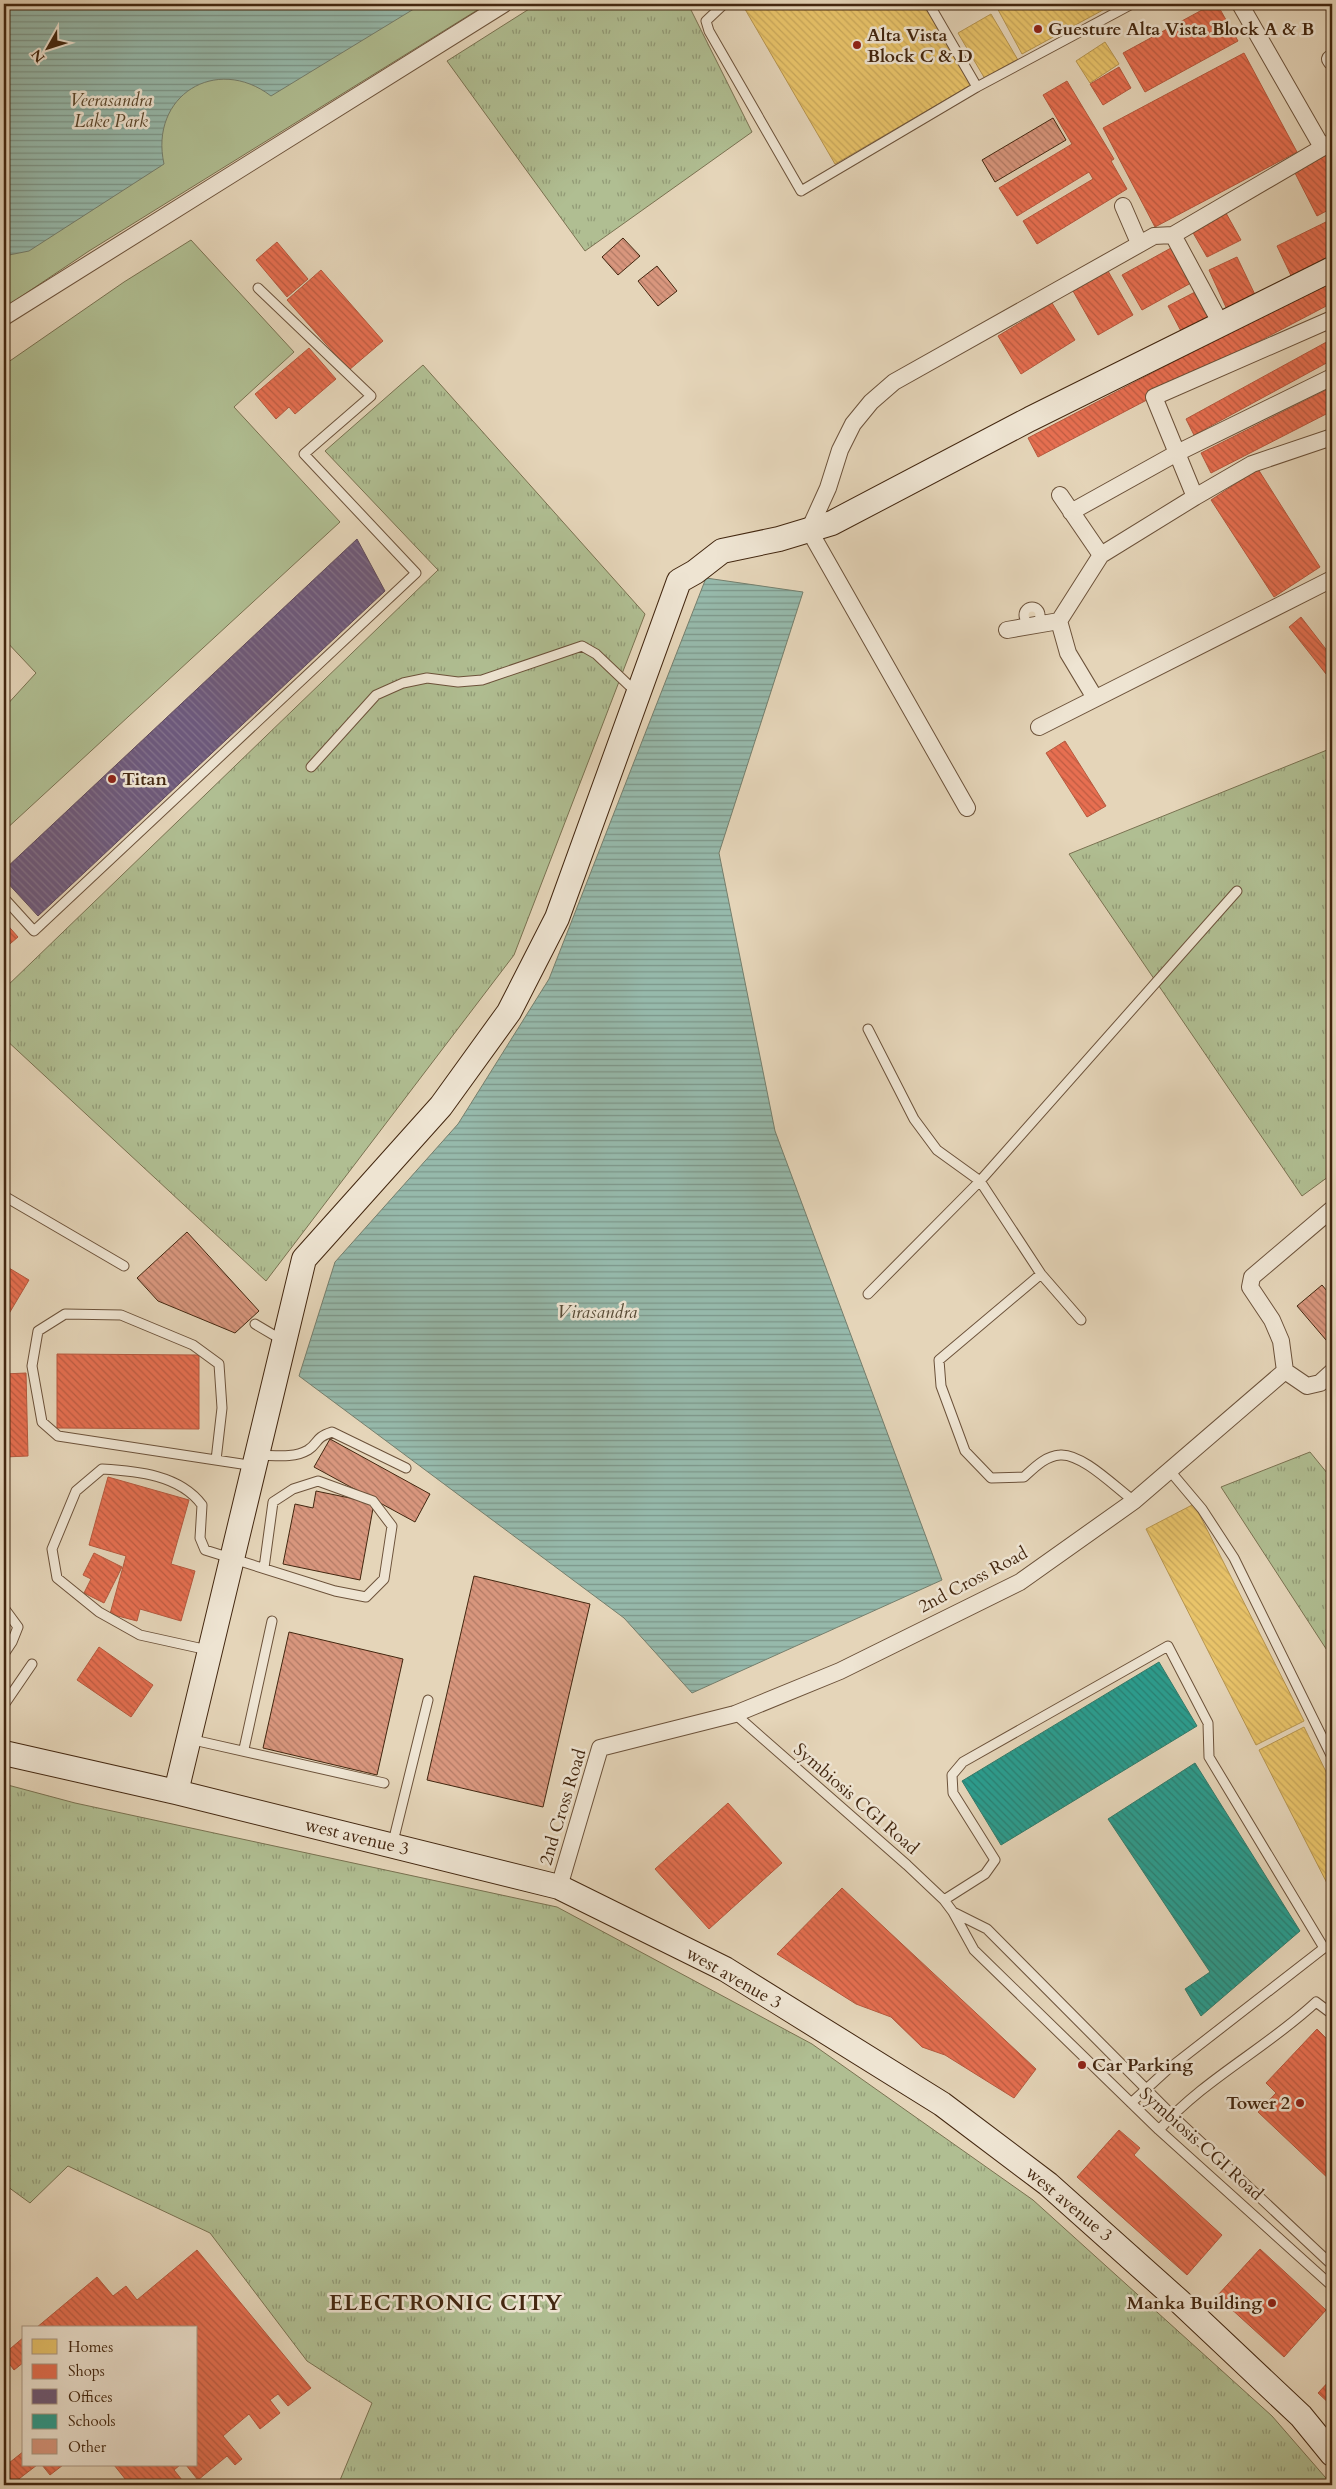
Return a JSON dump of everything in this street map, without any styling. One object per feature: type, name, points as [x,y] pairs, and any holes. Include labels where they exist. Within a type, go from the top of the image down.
[{"type":"street","points":[[4,317],[504,4]]},
{"type":"street","points":[[809,530],[828,488],[840,450],[853,424],[871,402],[894,382],[1138,243],[1154,236],[1173,235],[1327,144],[1240,4]]},
{"type":"street","points":[[1123,206],[1138,243]]},
{"type":"street","points":[[1173,235],[1221,324]]},
{"type":"street","points":[[176,1792],[304,1260],[441,1106],[509,1012],[557,918],[679,581],[696,572],[722,551],[832,523],[1030,419],[1332,269]]},
{"type":"street","points":[[1195,497],[1154,397],[1332,319]]},
{"type":"street","points":[[1072,512],[1177,453],[1332,377]]},
{"type":"street","points":[[1007,630],[1059,621],[1101,555],[1252,464],[1332,437]]},
{"type":"street","points":[[1060,495],[1101,555]]},
{"type":"street","points":[[809,530],[967,808]]},
{"type":"street","points":[[1040,727],[1332,579]]},
{"type":"street","points":[[1059,621],[1068,653],[1095,698]]},
{"type":"street","points":[[1332,1209],[1252,1278],[1250,1282],[1250,1287],[1272,1320],[1282,1341],[1285,1371],[1307,1386],[1320,1382],[1332,1372]]},
{"type":"street","name":"2nd Cross Road","points":[[559,1887],[600,1748],[735,1714],[840,1671],[1020,1582],[1134,1501],[1285,1371]]},
{"type":"street","name":"west avenue 3","points":[[4,1752],[176,1792],[559,1887],[725,1969],[942,2104],[1048,2184],[1179,2301],[1301,2416],[1332,2454]]},
{"type":"lane","points":[[724,4],[706,21],[709,31],[801,191],[977,87],[1132,4]]},
{"type":"lane","points":[[929,4],[977,87]]},
{"type":"lane","points":[[4,898],[34,930],[416,573],[304,454],[371,396],[258,288]]},
{"type":"lane","points":[[311,767],[376,696],[403,683],[427,678],[458,682],[482,680],[582,646],[596,654],[638,694]]},
{"type":"lane","points":[[868,1294],[980,1181],[1237,891]]},
{"type":"lane","points":[[868,1029],[920,1127],[937,1150],[980,1181],[1041,1274],[1081,1320]]},
{"type":"lane","points":[[4,1196],[124,1266]]},
{"type":"lane","points":[[1041,1274],[939,1360],[941,1386],[965,1451],[991,1478],[1024,1478],[1038,1464],[1059,1454],[1076,1457],[1134,1501]]},
{"type":"lane","points":[[216,1460],[222,1408],[219,1364],[193,1345],[121,1315],[65,1314],[38,1332],[32,1366],[42,1422],[58,1436],[216,1460],[256,1460],[294,1455],[308,1450],[319,1436],[332,1432],[406,1468]]},
{"type":"lane","points":[[255,1324],[285,1341]]},
{"type":"lane","points":[[210,1650],[140,1635],[99,1612],[57,1578],[52,1549],[76,1491],[102,1470],[136,1470],[179,1485],[194,1494],[202,1505],[200,1538],[205,1550],[335,1591],[366,1597],[384,1579],[392,1526],[373,1501],[318,1481],[293,1489],[273,1502],[264,1568]]},
{"type":"lane","points":[[1170,1471],[1202,1509],[1234,1558],[1332,1757]]},
{"type":"lane","points":[[4,1608],[18,1627],[12,1642],[4,1654]]},
{"type":"lane","points":[[244,1750],[272,1621]]},
{"type":"lane","points":[[944,1900],[985,1874],[995,1860],[952,1793],[952,1775],[963,1762],[1168,1646],[1208,1723],[1209,1757],[1324,1948],[1145,2088],[1131,2103]]},
{"type":"lane","points":[[4,1705],[32,1664]]},
{"type":"lane","points":[[392,1846],[428,1700]]},
{"type":"lane","name":"Symbiosis CGI Road","points":[[735,1714],[944,1900],[953,1912],[974,1950],[1159,2130],[1332,2286]]},
{"type":"lane","points":[[189,1738],[384,1783]]},
{"type":"lane","name":"Symbiosis CGI Road","points":[[953,1912],[987,1929],[1172,2115],[1332,2264]]},
{"type":"lane","points":[[1159,2130],[1172,2115],[1295,2022],[1316,2002],[1332,2014]]},
{"type":"green space","name":"Veerasandra Lake Park","points":[[4,4],[487,4],[89,251],[4,308]]},
{"type":"green space","points":[[537,4],[688,4],[752,132],[585,251],[447,61]]},
{"type":"green space","points":[[191,240],[294,352],[234,407],[340,522],[4,831],[4,708],[36,673],[4,639],[4,365],[124,282]]},
{"type":"green space","points":[[423,365],[645,614],[514,955],[266,1281],[4,1038],[4,989],[438,570],[325,451]]},
{"type":"green space","points":[[1332,748],[1332,1174],[1302,1196],[1069,854]]},
{"type":"green space","points":[[1310,1452],[1332,1479],[1332,1658],[1221,1487]]},
{"type":"green space","points":[[4,1784],[75,1803],[557,1907],[812,2044],[1033,2200],[1272,2416],[1332,2485],[338,2485],[372,2403],[307,2361],[210,2233],[68,2166],[30,2203],[4,2184]]},
{"type":"water","name":"Veerasandra Lake Park","points":[[4,4],[422,4],[271,96],[250,84],[229,79],[209,81],[191,89],[177,102],[167,119],[162,140],[164,164],[29,251],[4,256]]},
{"type":"water","name":"Virasandra","points":[[706,578],[803,592],[719,853],[775,1131],[942,1580],[692,1693],[624,1618],[299,1376],[335,1262],[458,1124],[549,979]]},
{"type":"building: Homes","name":"Alta Vista Block C & D","points":[[742,4],[924,4],[971,85],[835,164]]},
{"type":"building: Homes","name":"Guesture Alta Vista Block A & B","points":[[995,4],[1114,4],[1022,54]]},
{"type":"building: Homes","points":[[991,14],[1018,60],[985,79],[958,33]]},
{"type":"building: Homes","points":[[1105,42],[1119,64],[1090,83],[1076,61]]},
{"type":"building: Homes","points":[[1194,1504],[1304,1721],[1256,1745],[1146,1529]]},
{"type":"building: Homes","points":[[1304,1727],[1332,1784],[1332,1893],[1259,1750]]},
{"type":"building: Shops","points":[[1213,4],[1217,4],[1238,41],[1145,92],[1123,53]]},
{"type":"building: Shops","points":[[1244,53],[1297,152],[1155,227],[1103,128]]},
{"type":"building: Shops","points":[[1119,67],[1131,88],[1103,105],[1090,84]]},
{"type":"building: Shops","points":[[1067,81],[1114,159],[1111,161],[1127,189],[1037,244],[1023,221],[1093,179],[1089,172],[1017,216],[999,188],[1072,144],[1043,95]]},
{"type":"building: Shops","points":[[1332,152],[1332,208],[1317,216],[1294,171]]},
{"type":"building: Shops","points":[[1226,213],[1241,240],[1207,257],[1192,231]]},
{"type":"building: Shops","points":[[1332,219],[1332,266],[1295,284],[1277,246]]},
{"type":"building: Shops","points":[[277,242],[308,279],[287,297],[256,260]]},
{"type":"building: Shops","points":[[1171,248],[1191,283],[1142,310],[1122,275]]},
{"type":"building: Shops","points":[[1237,257],[1259,303],[1230,316],[1209,270]]},
{"type":"building: Shops","points":[[321,270],[383,341],[349,370],[287,300]]},
{"type":"building: Shops","points":[[1108,271],[1133,315],[1098,335],[1073,291]]},
{"type":"building: Shops","points":[[1332,279],[1332,303],[1038,457],[1028,438]]},
{"type":"building: Shops","points":[[1197,291],[1212,320],[1183,335],[1168,306]]},
{"type":"building: Shops","points":[[1052,303],[1075,340],[1021,374],[998,336]]},
{"type":"building: Shops","points":[[1332,339],[1332,360],[1194,435],[1186,419]]},
{"type":"building: Shops","points":[[309,348],[336,379],[295,414],[289,407],[276,419],[255,394]]},
{"type":"building: Shops","points":[[1332,387],[1332,411],[1211,473],[1201,453]]},
{"type":"building: Shops","points":[[1258,469],[1320,567],[1274,597],[1211,500]]},
{"type":"building: Shops","points":[[1301,617],[1332,657],[1332,677],[1330,679],[1289,627]]},
{"type":"building: Shops","points":[[1065,741],[1106,806],[1087,817],[1046,753]]},
{"type":"building: Shops","points":[[4,921],[18,937],[4,949]]},
{"type":"building: Shops","points":[[4,1265],[29,1280],[4,1322]]},
{"type":"building: Shops","points":[[57,1354],[199,1355],[199,1429],[57,1428]]},
{"type":"building: Shops","points":[[26,1373],[28,1456],[4,1457],[4,1374]]},
{"type":"building: Shops","points":[[108,1477],[189,1500],[171,1564],[195,1571],[181,1621],[140,1609],[137,1621],[110,1614],[126,1556],[89,1545]]},
{"type":"building: Shops","points":[[94,1553],[122,1567],[104,1603],[84,1593],[91,1579],[83,1575]]},
{"type":"building: Shops","points":[[99,1647],[153,1685],[131,1717],[77,1680]]},
{"type":"building: Shops","points":[[728,1803],[782,1863],[709,1929],[655,1869]]},
{"type":"building: Shops","points":[[842,1888],[1036,2069],[1014,2098],[945,2055],[922,2047],[891,2017],[856,2004],[777,1954]]},
{"type":"building: Shops","name":"Tower 2","points":[[1317,2029],[1332,2044],[1332,2182],[1258,2112],[1276,2093],[1266,2083]]},
{"type":"building: Shops","points":[[1119,2130],[1140,2148],[1134,2155],[1222,2235],[1187,2275],[1077,2177]]},
{"type":"building: Shops","name":"Manka Building","points":[[1260,2249],[1326,2310],[1284,2357],[1217,2296]]},
{"type":"building: Shops","points":[[197,2250],[311,2388],[288,2406],[278,2394],[270,2400],[280,2413],[260,2429],[249,2414],[223,2436],[242,2459],[235,2465],[227,2456],[198,2480],[187,2466],[198,2466],[198,2326],[38,2326],[97,2277],[113,2296],[126,2286],[137,2300]]},
{"type":"building: Shops","points":[[22,2339],[22,2364],[14,2370],[4,2357],[4,2354]]},
{"type":"building: Shops","points":[[1332,2378],[1332,2406],[1318,2393]]},
{"type":"building: Shops","points":[[22,2453],[22,2466],[36,2466],[11,2485],[4,2485],[4,2467]]},
{"type":"building: Shops","points":[[43,2466],[62,2466],[50,2475]]},
{"type":"building: Shops","points":[[115,2466],[179,2466],[174,2470],[182,2480],[176,2485],[130,2485]]},
{"type":"building: Offices","name":"Titan","points":[[357,539],[385,591],[38,916],[4,879],[4,870]]},
{"type":"building: Schools","points":[[1159,1662],[1197,1726],[1001,1845],[962,1781]]},
{"type":"building: Schools","points":[[1195,1763],[1300,1931],[1201,2016],[1185,1989],[1210,1972],[1108,1819]]},
{"type":"building: Other","points":[[1053,118],[1066,140],[995,182],[982,160]]},
{"type":"building: Other","points":[[623,238],[640,256],[618,275],[602,257]]},
{"type":"building: Other","points":[[657,266],[677,291],[658,306],[638,281]]},
{"type":"building: Other","points":[[187,1232],[259,1311],[235,1333],[158,1301],[137,1278]]},
{"type":"building: Other","points":[[1322,1285],[1332,1297],[1332,1347],[1297,1306]]},
{"type":"building: Other","points":[[330,1439],[430,1494],[415,1522],[314,1467]]},
{"type":"building: Other","points":[[316,1491],[374,1503],[360,1580],[283,1564],[295,1504],[313,1508]]},
{"type":"building: Other","points":[[474,1576],[590,1604],[543,1807],[427,1780]]},
{"type":"building: Other","points":[[289,1632],[403,1659],[377,1775],[263,1748]]},
{"type":"place","name":"Guesture Alta Vista Block A & B","points":[[1038,29]]},
{"type":"place","name":"Alta Vista Block C & D","points":[[857,45]]},
{"type":"place","name":"Titan","points":[[112,779]]},
{"type":"place","name":"Car Parking","points":[[1082,2065]]},
{"type":"place","name":"Tower 2","points":[[1300,2103]]},
{"type":"place","name":"Manka Building","points":[[1272,2303]]},
{"type":"district","name":"ELECTRONIC CITY","points":[[446,2303]]}]
